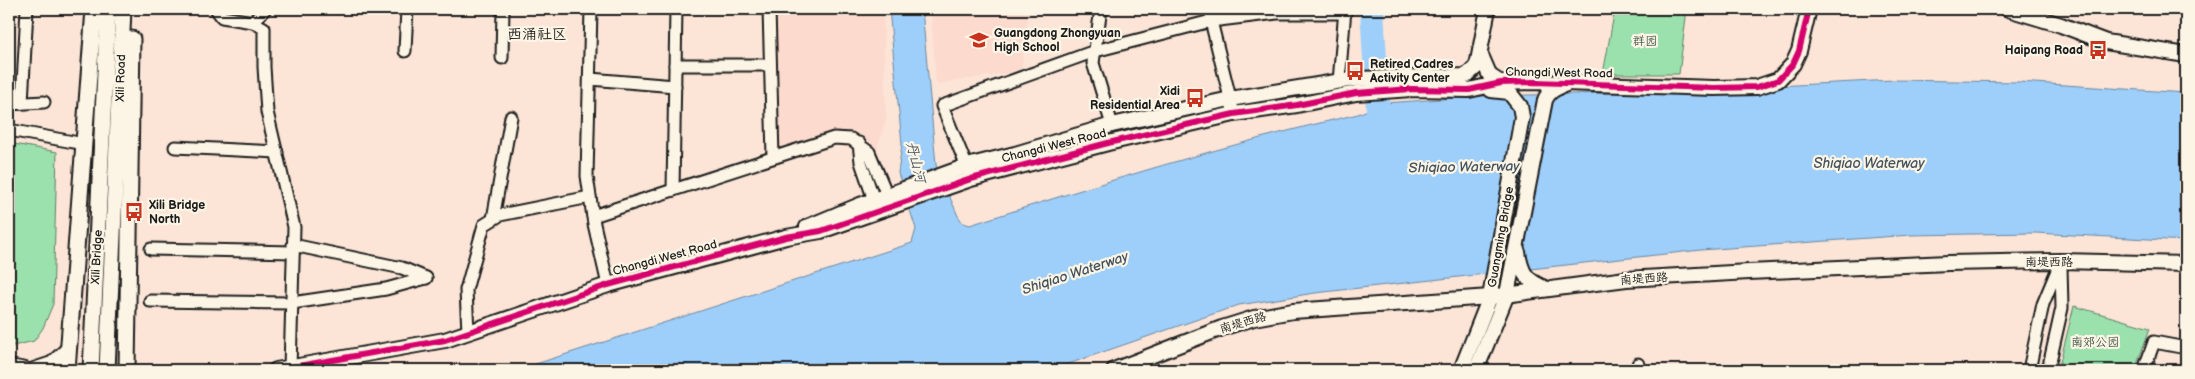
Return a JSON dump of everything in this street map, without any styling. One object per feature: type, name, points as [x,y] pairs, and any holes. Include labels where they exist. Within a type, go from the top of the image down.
[{"type":"main road","points":[[66,370],[94,9]]},
{"type":"main road","name":"Xili Road","points":[[102,144],[108,9]]},
{"type":"main road","name":"Xili Road","points":[[119,146],[123,9]]},
{"type":"main road","points":[[127,370],[133,9]]},
{"type":"main road","name":"Xili Bridge","points":[[91,370],[102,144]]},
{"type":"main road","name":"Xili Bridge","points":[[107,370],[119,146]]},
{"type":"street","points":[[22,103],[27,9]]},
{"type":"street","points":[[216,9],[222,16],[253,22],[264,28],[264,67],[268,112],[294,227],[292,303],[283,369]]},
{"type":"street","points":[[253,22],[265,9]]},
{"type":"street","points":[[405,51],[407,9]]},
{"type":"street","points":[[502,58],[503,9]]},
{"type":"street","points":[[592,9],[587,176],[593,216],[608,285]]},
{"type":"street","points":[[673,190],[676,9]]},
{"type":"street","points":[[768,9],[773,157]]},
{"type":"street","points":[[1101,9],[1093,63],[1112,125]]},
{"type":"street","points":[[1212,9],[1211,21],[1234,114]]},
{"type":"street","points":[[1480,53],[1488,9]]},
{"type":"street","name":"Changdi West Road","points":[[1411,83],[1469,90],[1567,84],[1714,88],[1757,87],[1770,84],[1784,75],[1793,64],[1799,51],[1809,9]]},
{"type":"street","points":[[2008,9],[2061,25],[2106,42],[2186,55]]},
{"type":"street","points":[[969,172],[942,106],[1095,51],[1211,21],[1278,11],[1345,11],[1340,82]]},
{"type":"street","name":"Changdi West Road","points":[[969,172],[1234,114],[1297,105],[1355,86],[1411,83],[1466,76],[1476,67],[1480,53]]},
{"type":"street","name":"Guangming Bridge","points":[[1462,370],[1490,297],[1522,117],[1520,106],[1505,88],[1490,76],[1480,53]]},
{"type":"street","points":[[675,65],[770,65]]},
{"type":"street","points":[[590,79],[675,86]]},
{"type":"street","name":"Changdi West Road","points":[[786,237],[888,198],[949,179],[1014,154],[1112,125],[1230,99],[1340,82],[1355,86]]},
{"type":"street","name":"Guangming Bridge","points":[[1476,370],[1508,287],[1546,100],[1548,94],[1553,89],[1567,84]]},
{"type":"street","points":[[9,104],[44,102]]},
{"type":"street","points":[[493,219],[511,117]]},
{"type":"street","points":[[9,130],[84,144]]},
{"type":"street","points":[[593,216],[834,138],[851,139],[869,152],[888,198]]},
{"type":"street","points":[[175,147],[276,152]]},
{"type":"street","points":[[468,332],[466,290],[484,225],[500,216],[590,197]]},
{"type":"street","name":"Changdi West Road","points":[[283,369],[445,340],[608,285],[786,237],[821,231],[888,198]]},
{"type":"street","points":[[1517,243],[1520,266],[1528,278],[1532,283],[1548,289]]},
{"type":"street","points":[[150,301],[292,303],[386,289],[426,278],[402,268],[293,248],[151,249]]},
{"type":"street","points":[[2029,370],[2043,304],[2061,261]]},
{"type":"street","points":[[2048,370],[2062,308],[2061,261]]},
{"type":"street","name":"南堤西路","points":[[1114,370],[1222,328],[1254,318],[1293,311],[1490,297],[1508,287],[1548,289],[1626,279],[1948,263],[2061,261],[2186,264]]},
{"type":"street","points":[[2144,370],[2154,342],[2186,348]]},
{"type":"street","points":[[34,370],[52,364],[68,349]]},
{"type":"street","points":[[9,367],[26,370]]},
{"type":"shaded area","points":[[762,9],[883,9],[886,120],[866,183],[846,136],[777,154],[766,141]]},
{"type":"shaded area","name":"Guangdong Zhongyuan High School","points":[[931,9],[1029,9],[1021,71],[936,84]]},
{"type":"green space","name":"群园","points":[[1615,9],[1687,9],[1679,74],[1603,74]]},
{"type":"green space","points":[[9,143],[57,152],[53,304],[43,328],[34,341],[9,347]]},
{"type":"green space","name":"南郊公园","points":[[2074,306],[2150,328],[2135,370],[2058,370]]},
{"type":"water","points":[[889,9],[922,9],[936,165],[958,216],[963,223],[970,225],[1211,151],[1358,114],[1370,109],[1370,104],[1484,96],[1659,92],[1893,80],[2019,82],[2186,93],[2186,241],[2035,233],[1911,235],[1701,250],[1315,293],[1239,305],[1051,370],[517,370],[912,243],[916,229],[898,173],[902,144]]},
{"type":"waterway","points":[[1372,9],[1378,110],[1389,131]]},
{"type":"cycle path","points":[[276,370],[445,340],[608,285],[786,237],[821,231],[971,179],[1108,143],[1234,114],[1297,105],[1356,93],[1411,89],[1469,90],[1501,83],[1534,82],[1714,88],[1757,87],[1778,80],[1793,64],[1799,51],[1809,9]]},
{"type":"place","name":"Guangdong Zhongyuan High School","points":[[979,40]]},
{"type":"place","name":"Haipang Road","points":[[2098,50]]},
{"type":"place","name":"Retired Cadres Activity Center","points":[[1355,71]]},
{"type":"place","name":"Xidi Residential Area","points":[[1195,98]]},
{"type":"place","name":"Xili Bridge North","points":[[134,212]]},
{"type":"district","name":"西涌社区","points":[[537,34]]},
{"type":"water label","name":"丹山河","points":[[916,162]]},
{"type":"water label","name":"Shiqiao Waterway","points":[[1869,163]]},
{"type":"water label","name":"Shiqiao Waterway","points":[[1464,167]]},
{"type":"water label","name":"Shiqiao Waterway","points":[[1075,273]]}]
